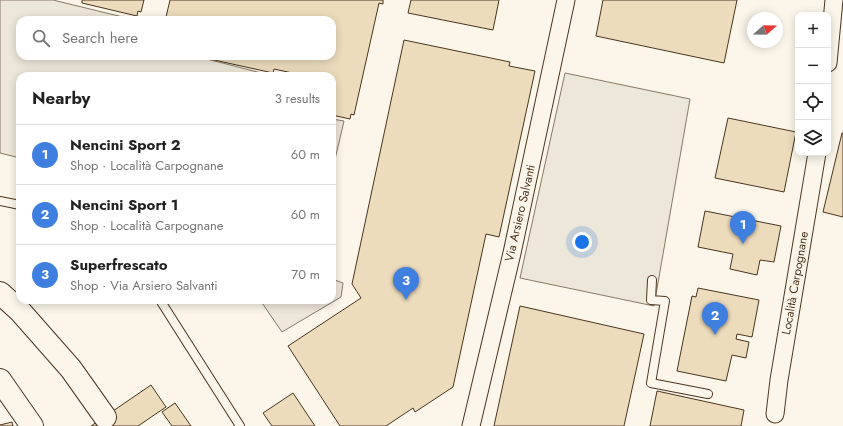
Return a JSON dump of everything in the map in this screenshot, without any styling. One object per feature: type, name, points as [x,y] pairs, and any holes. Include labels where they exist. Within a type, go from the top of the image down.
[{"type":"highway","points":[[0,293],[20,311],[71,369],[104,417]]},
{"type":"highway","points":[[0,380],[32,426]]},
{"type":"street","name":"Via Arsiero Salvanti","points":[[471,426],[512,253],[566,0]]},
{"type":"street","points":[[829,48],[834,0]]},
{"type":"street","name":"Località Carpognane","points":[[775,414],[779,380],[816,156]]},
{"type":"lane","points":[[0,200],[16,203]]},
{"type":"lane","points":[[652,280],[651,300],[665,301],[651,383],[708,394]]},
{"type":"lane","points":[[163,304],[240,426]]},
{"type":"shaded area","points":[[0,0],[53,0],[119,16],[16,16],[16,60],[211,60],[257,72],[16,72],[16,157],[0,153]]},
{"type":"shaded area","points":[[565,73],[690,99],[654,306],[520,278]]},
{"type":"shaded area","points":[[336,120],[344,121],[336,155]]},
{"type":"shaded area","points":[[336,280],[343,283],[341,297],[336,300]]},
{"type":"shaded area","points":[[263,304],[329,304],[282,332]]},
{"type":"building","points":[[82,0],[144,0],[141,12],[138,11],[137,16],[82,3]]},
{"type":"building","points":[[170,0],[383,0],[383,4],[379,3],[354,115],[351,114],[350,119],[336,116],[336,72],[288,72],[274,69],[273,72],[268,72],[214,60],[336,60],[336,16],[166,16]]},
{"type":"building","points":[[411,0],[499,0],[493,30],[408,13]]},
{"type":"building","points":[[603,0],[737,0],[724,63],[596,36]]},
{"type":"building","points":[[404,40],[510,62],[509,66],[535,71],[499,237],[486,234],[453,387],[415,412],[413,408],[386,426],[340,426],[288,346],[361,298],[352,284]]},
{"type":"building","points":[[728,118],[795,132],[784,192],[715,178]]},
{"type":"building","points":[[843,133],[843,217],[823,212]]},
{"type":"building","points":[[705,211],[781,226],[774,262],[760,260],[757,275],[730,269],[733,254],[698,247]]},
{"type":"building","points":[[698,288],[759,300],[752,337],[737,334],[736,339],[749,342],[746,358],[732,355],[726,381],[677,371],[692,296],[696,297]]},
{"type":"building","points":[[520,306],[644,334],[624,426],[494,426]]},
{"type":"building","points":[[151,385],[166,407],[138,426],[91,426]]},
{"type":"building","points":[[657,391],[744,410],[741,426],[650,426]]},
{"type":"building","points":[[293,393],[315,426],[272,426],[263,413]]},
{"type":"building","points":[[175,403],[191,426],[172,426],[162,412]]},
{"type":"building","points":[[12,422],[13,426],[0,426],[0,425]]},
{"type":"place","name":"Nencini Sport 2","points":[[743,244]]},
{"type":"place","name":"Superfrescato","points":[[406,300]]},
{"type":"place","name":"Nencini Sport 1","points":[[715,335]]}]
